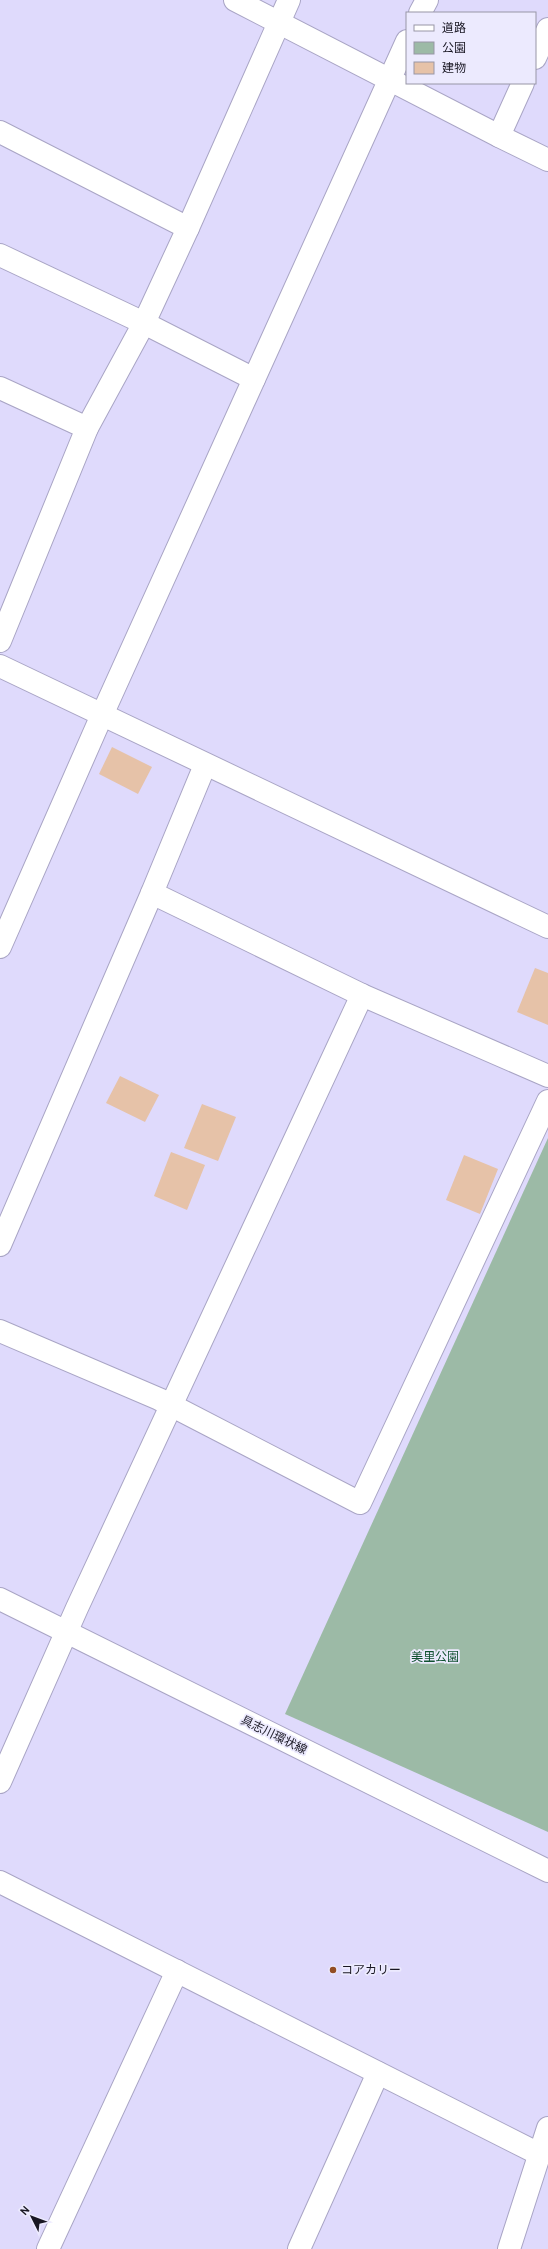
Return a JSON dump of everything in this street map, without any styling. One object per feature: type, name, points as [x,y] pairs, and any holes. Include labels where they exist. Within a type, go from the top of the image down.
[{"type":"street","points":[[235,0],[388,80],[548,160]]},
{"type":"street","points":[[0,641],[87,428],[144,323],[188,228],[289,0]]},
{"type":"street","points":[[421,12],[427,0]]},
{"type":"street","points":[[536,56],[548,29]]},
{"type":"street","points":[[0,947],[102,716],[406,43]]},
{"type":"street","points":[[499,136],[523,84]]},
{"type":"street","points":[[0,132],[188,228]]},
{"type":"street","points":[[0,255],[144,323],[254,379]]},
{"type":"street","points":[[0,388],[87,428]]},
{"type":"street","points":[[0,666],[102,716],[548,927]]},
{"type":"street","points":[[0,1245],[152,893],[205,765]]},
{"type":"street","points":[[152,893],[362,995],[548,1076]]},
{"type":"street","points":[[0,1782],[66,1632],[362,995]]},
{"type":"street","points":[[0,1331],[172,1405],[360,1503],[548,1101]]},
{"type":"street","name":"具志川環状線","points":[[0,1599],[548,1871]]},
{"type":"street","points":[[0,1882],[539,2154]]},
{"type":"street","points":[[48,2249],[177,1971]]},
{"type":"street","points":[[299,2249],[378,2073]]},
{"type":"street","points":[[509,2249],[548,2128]]},
{"type":"green space","name":"美里公園","points":[[548,1138],[548,1832],[285,1714]]},
{"type":"building","points":[[112,747],[152,767],[138,794],[99,774]]},
{"type":"building","points":[[535,968],[548,973],[548,1025],[517,1012]]},
{"type":"building","points":[[120,1076],[159,1095],[145,1122],[106,1103]]},
{"type":"building","points":[[202,1104],[236,1117],[218,1161],[184,1148]]},
{"type":"building","points":[[171,1152],[205,1165],[187,1210],[154,1196]]},
{"type":"building","points":[[464,1155],[498,1169],[480,1214],[446,1200]]},
{"type":"place","name":"コアカリー","points":[[333,1970]]}]
